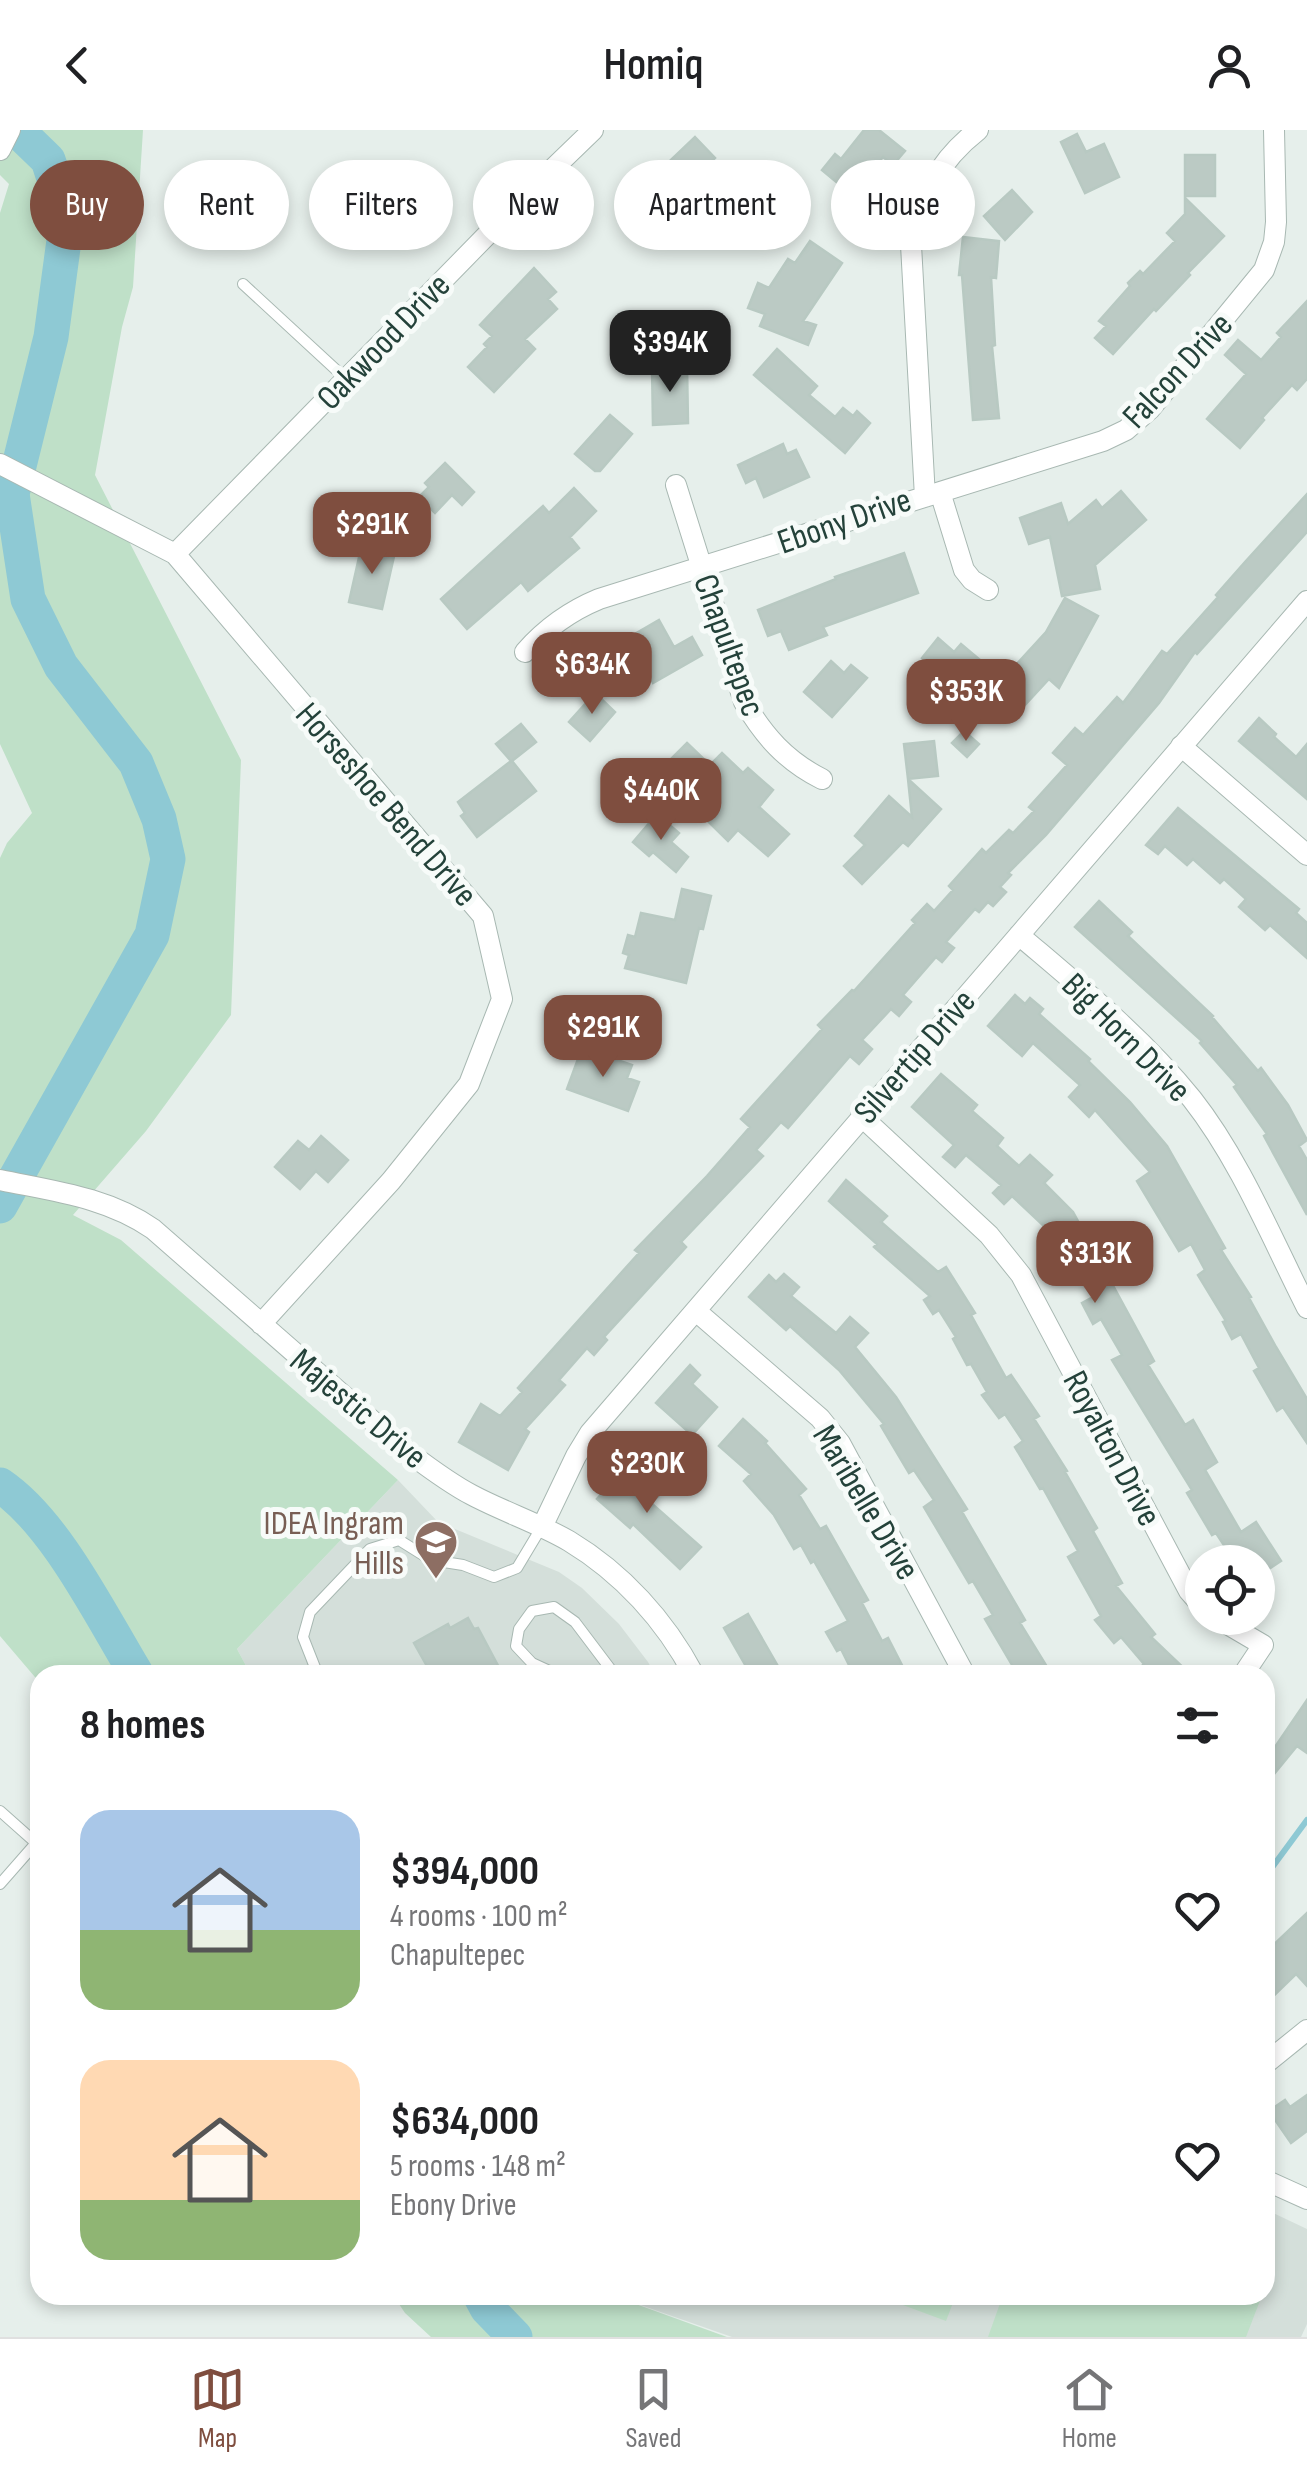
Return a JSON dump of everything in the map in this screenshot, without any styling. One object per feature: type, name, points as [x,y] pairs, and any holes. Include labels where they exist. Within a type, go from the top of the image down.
[{"type":"street","points":[[0,150],[10,130]]},
{"type":"street","name":"Oakwood Drive","points":[[175,554],[592,130]]},
{"type":"street","name":"Ebony Drive","points":[[524,652],[551,626],[582,606],[932,495],[911,245],[918,212],[932,181],[952,154],[978,130]]},
{"type":"street","name":"Falcon Drive","points":[[932,495],[1103,441],[1126,430],[1150,410],[1264,270],[1274,242],[1274,130]]},
{"type":"street","points":[[0,464],[175,554]]},
{"type":"street","name":"Chapultepec","points":[[676,485],[744,702],[760,729],[782,753],[822,779]]},
{"type":"street","points":[[932,495],[964,570],[988,590]]},
{"type":"street","name":"Horseshoe Bend Drive","points":[[175,554],[484,916],[502,1000],[469,1084],[391,1181],[261,1324]]},
{"type":"street","name":"Silvertip Drive","points":[[542,1527],[590,1433],[1307,601]]},
{"type":"street","points":[[1181,746],[1307,855]]},
{"type":"street","name":"Big Horn Drive","points":[[1020,935],[1135,1036],[1194,1102],[1228,1151],[1307,1308]]},
{"type":"street","name":"Royalton Drive","points":[[861,1116],[989,1235],[1022,1275],[1185,1583]]},
{"type":"street","name":"Majestic Drive","points":[[0,1180],[99,1201],[153,1229],[439,1476],[570,1542],[620,1579],[669,1632],[688,1665]]},
{"type":"street","name":"Maribelle Drive","points":[[696,1311],[820,1418],[840,1443],[961,1665]]},
{"type":"street","points":[[1246,1635],[1263,1645],[1250,1665]]},
{"type":"street","points":[[1275,2056],[1307,2030]]},
{"type":"street","points":[[1275,2185],[1307,2199]]},
{"type":"lane","points":[[243,284],[346,380]]},
{"type":"lane","points":[[314,1665],[304,1637],[310,1612],[370,1549],[398,1540],[431,1560],[463,1565],[494,1577],[517,1568],[542,1527]]},
{"type":"lane","points":[[536,1665],[516,1646],[518,1628],[532,1611],[554,1607],[575,1622],[607,1665]]},
{"type":"lane","points":[[0,1811],[30,1838]]},
{"type":"lane","points":[[0,1884],[30,1850]]},
{"type":"shaded area","name":"IDEA Ingram Hills","points":[[398,1480],[438,1522],[559,1572],[582,1588],[619,1624],[650,1665],[246,1665],[237,1649]]},
{"type":"shaded area","points":[[1275,2214],[1307,2229],[1307,2324],[1301,2337],[732,2337],[641,2305],[1275,2305]]},
{"type":"green space","points":[[0,130],[143,130],[141,160],[30,160],[30,250],[135,250],[133,287],[95,475],[241,760],[231,1015],[146,1131],[73,1215],[121,1240],[398,1480],[237,1649],[246,1665],[30,1665],[30,1671],[0,1636],[0,858],[32,813],[0,744],[0,213],[9,184],[0,175]]},
{"type":"green space","points":[[400,2305],[639,2305],[727,2337],[431,2337]]},
{"type":"green space","points":[[903,2305],[952,2305],[946,2321]]},
{"type":"green space","points":[[999,2305],[1258,2305],[1246,2337],[988,2337]]},
{"type":"building","points":[[864,130],[879,130],[905,151],[897,160],[831,160],[831,178],[822,170],[835,154],[841,159]]},
{"type":"building","points":[[1077,134],[1086,152],[1104,144],[1119,177],[1085,193],[1061,142]]},
{"type":"building","points":[[695,137],[715,158],[713,160],[671,160]]},
{"type":"building","points":[[1185,155],[1215,155],[1215,196],[1185,196]]},
{"type":"building","points":[[1012,190],[1032,212],[1005,240],[984,216]]},
{"type":"building","points":[[1185,198],[1224,236],[1113,354],[1095,338],[1106,326],[1099,321],[1130,286],[1128,283],[1140,271],[1143,274],[1175,241],[1167,233],[1185,214]]},
{"type":"building","points":[[975,238],[999,241],[996,278],[991,277],[999,418],[973,420],[959,275],[962,250],[975,250]]},
{"type":"building","points":[[811,242],[842,263],[803,321],[816,325],[808,345],[760,326],[765,314],[748,308],[758,283],[769,288],[788,259],[795,263],[804,250],[811,250]]},
{"type":"building","points":[[534,268],[556,292],[548,299],[557,309],[525,339],[535,349],[494,392],[468,367],[492,336],[480,325]]},
{"type":"building","points":[[1307,301],[1307,379],[1297,390],[1292,385],[1240,448],[1207,419],[1246,374],[1225,355],[1238,340],[1261,360],[1281,337],[1277,333]]},
{"type":"building","points":[[777,349],[817,386],[809,395],[835,417],[843,408],[853,416],[857,411],[870,423],[845,453],[754,375]]},
{"type":"building","points":[[687,365],[688,423],[653,425],[652,366]]},
{"type":"building","points":[[610,415],[632,434],[600,471],[595,471],[575,454]]},
{"type":"building","points":[[783,444],[787,454],[796,450],[809,477],[764,497],[756,478],[746,483],[738,465]]},
{"type":"building","points":[[445,463],[474,492],[462,505],[452,495],[435,513],[430,508],[417,522],[405,511],[429,487],[425,483]]},
{"type":"building","points":[[574,488],[596,511],[570,537],[579,548],[528,591],[521,582],[467,629],[441,599],[543,506],[549,513]]},
{"type":"building","points":[[1121,491],[1146,520],[1095,565],[1100,589],[1062,596],[1050,537],[1029,544],[1020,518],[1061,503],[1068,524],[1096,500],[1102,508]]},
{"type":"building","points":[[1307,494],[1307,532],[1195,652],[1159,703],[1046,835],[1008,873],[1011,875],[1000,887],[1006,892],[993,906],[988,902],[979,912],[975,909],[946,942],[954,948],[942,962],[936,957],[903,995],[911,1002],[899,1016],[891,1009],[862,1040],[872,1049],[859,1064],[850,1056],[788,1128],[781,1122],[756,1150],[763,1156],[681,1242],[686,1247],[604,1337],[607,1340],[594,1355],[587,1348],[559,1380],[565,1385],[525,1429],[529,1432],[508,1470],[459,1442],[481,1404],[500,1416],[522,1392],[518,1388],[639,1253],[635,1250],[750,1127],[741,1119],[822,1029],[818,1025],[915,923],[912,920],[927,904],[934,911],[953,890],[949,886],[982,849],[986,853],[1034,811],[1029,807],[1067,765],[1053,753],[1075,728],[1083,735],[1117,697],[1123,703],[1162,651],[1167,654]]},
{"type":"building","points":[[362,544],[395,552],[382,609],[349,602]]},
{"type":"building","points":[[904,553],[918,593],[823,627],[827,635],[789,650],[781,631],[768,636],[758,610]]},
{"type":"building","points":[[1065,598],[1098,616],[1059,688],[1049,679],[1013,718],[1003,709],[1010,701],[995,688],[1046,632]]},
{"type":"building","points":[[659,620],[674,647],[692,637],[702,655],[653,683],[645,668],[598,687],[587,660],[631,643],[628,638]]},
{"type":"building","points":[[938,638],[954,652],[961,644],[993,671],[965,705],[932,677],[937,670],[922,658]]},
{"type":"building","points":[[831,661],[844,673],[851,665],[867,678],[832,717],[804,692]]},
{"type":"building","points":[[595,693],[615,712],[590,741],[569,722]]},
{"type":"building","points":[[1259,718],[1296,757],[1307,744],[1307,799],[1239,741]]},
{"type":"building","points":[[521,724],[536,742],[512,761],[536,791],[477,837],[461,816],[465,813],[458,802],[511,761],[496,744]]},
{"type":"building","points":[[964,731],[979,744],[967,757],[952,743]]},
{"type":"building","points":[[934,741],[938,776],[908,779],[904,744]]},
{"type":"building","points":[[687,743],[710,765],[722,753],[743,773],[748,768],[773,790],[759,807],[789,834],[768,856],[738,830],[728,841],[658,772]]},
{"type":"building","points":[[908,779],[941,809],[908,846],[903,842],[862,884],[844,866],[865,845],[855,836],[889,796],[912,817]]},
{"type":"building","points":[[1178,808],[1299,909],[1296,913],[1307,923],[1307,958],[1270,925],[1265,930],[1239,907],[1246,899],[1224,879],[1220,883],[1193,859],[1187,865],[1165,846],[1158,854],[1146,845]]},
{"type":"building","points":[[657,814],[679,833],[671,842],[688,857],[676,872],[653,852],[649,856],[633,842]]},
{"type":"building","points":[[682,889],[711,896],[686,983],[625,968],[629,955],[623,953],[628,935],[635,937],[641,913],[675,920]]},
{"type":"building","points":[[1099,901],[1132,932],[1128,936],[1213,1016],[1258,1071],[1261,1068],[1288,1105],[1307,1140],[1299,1146],[1307,1160],[1307,1215],[1264,1136],[1267,1134],[1234,1087],[1237,1085],[1202,1041],[1075,927]]},
{"type":"building","points":[[1015,995],[1025,1004],[1030,998],[1043,1009],[1039,1014],[1090,1059],[1167,1146],[1225,1248],[1221,1250],[1307,1399],[1307,1443],[1283,1407],[1277,1411],[1254,1371],[1259,1368],[1241,1334],[1232,1339],[1223,1322],[1226,1321],[1198,1275],[1205,1270],[1191,1244],[1179,1251],[1137,1181],[1150,1172],[1095,1110],[1089,1117],[1069,1097],[1080,1085],[1033,1043],[1022,1056],[988,1026]]},
{"type":"building","points":[[582,1048],[632,1065],[627,1078],[639,1082],[628,1111],[567,1089]]},
{"type":"building","points":[[941,1074],[977,1105],[972,1111],[1003,1138],[997,1146],[1019,1166],[1030,1155],[1052,1175],[1044,1183],[1073,1212],[1154,1361],[1148,1365],[1185,1425],[1193,1420],[1217,1462],[1205,1470],[1241,1532],[1256,1522],[1271,1545],[1224,1545],[1216,1533],[1212,1535],[1187,1493],[1192,1490],[1112,1360],[1122,1355],[1101,1319],[1093,1324],[1082,1303],[1093,1297],[1076,1267],[1067,1271],[1045,1227],[1012,1196],[1004,1204],[993,1193],[1001,1185],[966,1155],[955,1167],[943,1157],[954,1145],[912,1107]]},
{"type":"building","points":[[321,1136],[348,1160],[328,1182],[316,1171],[300,1189],[275,1167],[298,1141],[309,1150]]},
{"type":"building","points":[[846,1180],[887,1216],[881,1222],[938,1272],[946,1267],[975,1313],[971,1315],[1006,1378],[1011,1375],[1039,1416],[1034,1419],[1067,1471],[1097,1528],[1093,1531],[1122,1583],[1116,1586],[1155,1634],[1151,1637],[1180,1665],[1143,1665],[1121,1637],[1114,1643],[1095,1620],[1101,1616],[1068,1557],[1078,1551],[1015,1447],[1023,1441],[1005,1414],[999,1418],[982,1395],[987,1392],[971,1364],[967,1365],[953,1339],[956,1337],[939,1310],[933,1314],[924,1300],[930,1296],[829,1201]]},
{"type":"building","points":[[784,1274],[799,1287],[791,1296],[836,1333],[850,1317],[868,1333],[855,1347],[896,1397],[967,1509],[962,1512],[1025,1620],[1020,1623],[1046,1665],[1012,1665],[985,1619],[993,1615],[924,1507],[934,1500],[914,1470],[909,1473],[881,1426],[884,1424],[839,1370],[790,1326],[786,1330],[749,1297],[769,1275],[776,1282]]},
{"type":"building","points":[[690,1365],[700,1375],[692,1384],[717,1407],[692,1435],[656,1403]]},
{"type":"building","points":[[743,1419],[767,1441],[806,1489],[799,1495],[820,1529],[826,1526],[868,1600],[862,1603],[882,1641],[888,1638],[902,1665],[849,1665],[841,1649],[837,1651],[826,1632],[848,1621],[814,1561],[811,1563],[801,1545],[794,1549],[774,1515],[744,1481],[751,1474],[719,1446]]},
{"type":"building","points":[[627,1466],[659,1495],[651,1503],[701,1547],[680,1569],[633,1524],[630,1528],[597,1499]]},
{"type":"building","points":[[748,1614],[777,1665],[745,1665],[724,1628]]},
{"type":"building","points":[[468,1618],[474,1629],[478,1628],[498,1665],[426,1665],[414,1643],[448,1624],[450,1628]]},
{"type":"building","points":[[1307,1700],[1307,1753],[1297,1746],[1275,1773],[1275,1747]]},
{"type":"building","points":[[1307,1913],[1307,1986],[1296,1974],[1275,1994],[1275,1943]]},
{"type":"building","points":[[1307,2095],[1307,2131],[1291,2143],[1275,2120],[1275,2107],[1285,2100],[1290,2107]]},
{"type":"waterway","points":[[0,1206],[152,935],[168,859],[159,819],[136,763],[61,666],[28,599],[12,494],[51,337],[67,218],[48,160],[17,130]]},
{"type":"waterway","points":[[0,1485],[40,1522],[58,1546],[131,1665]]},
{"type":"waterway","points":[[1275,1863],[1307,1820]]},
{"type":"waterway","points":[[485,2305],[515,2337]]},
{"type":"place","name":"IDEA Ingram Hills","points":[[436,1580]]}]
